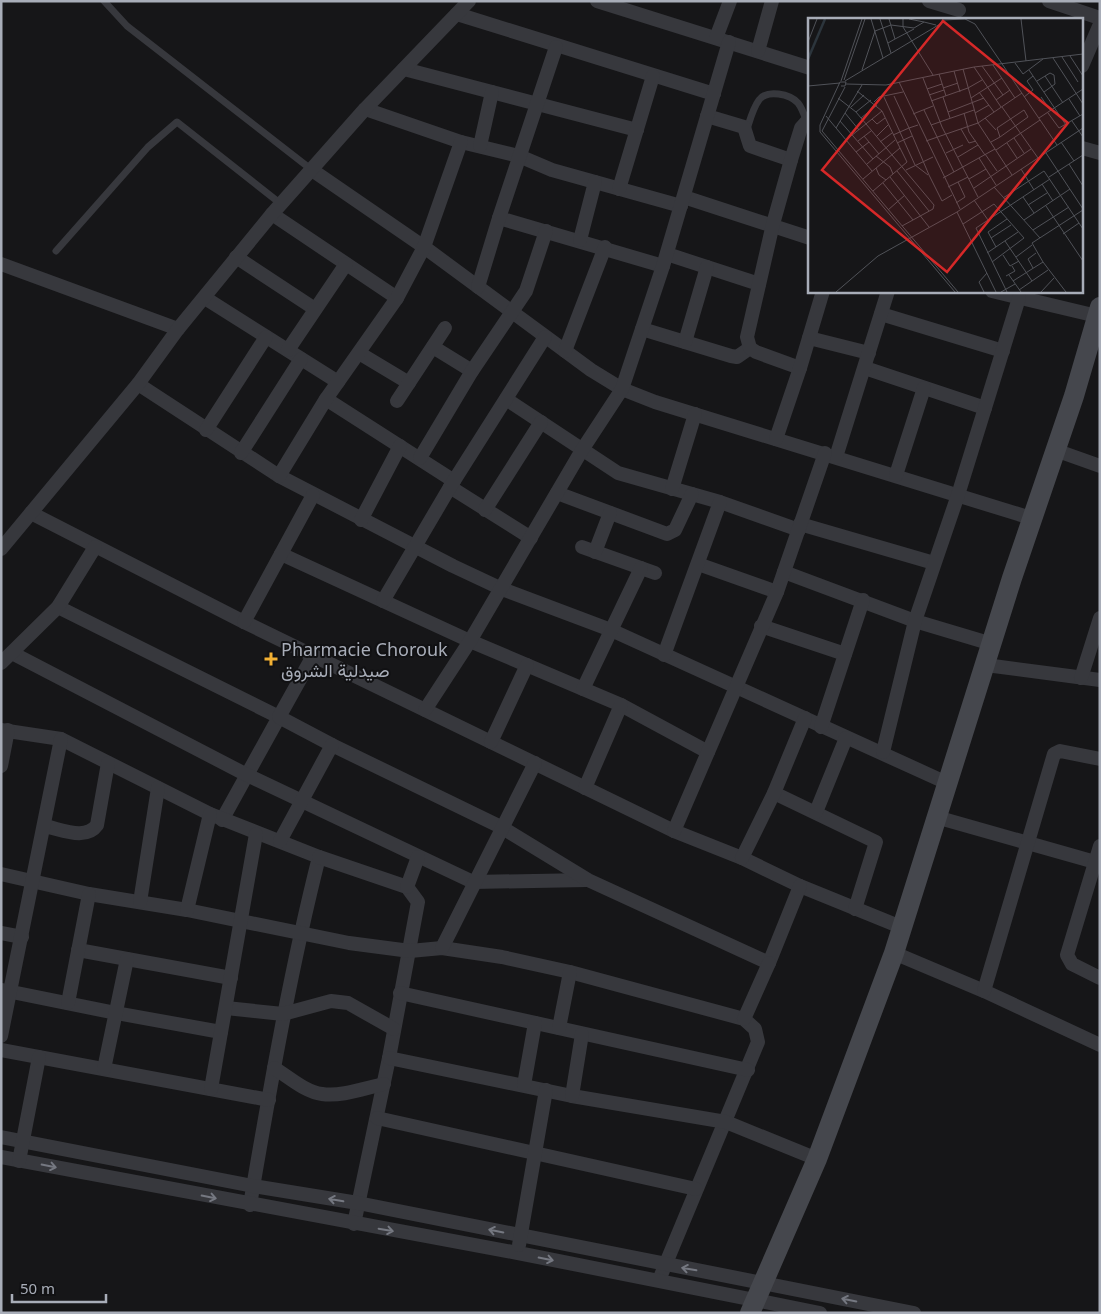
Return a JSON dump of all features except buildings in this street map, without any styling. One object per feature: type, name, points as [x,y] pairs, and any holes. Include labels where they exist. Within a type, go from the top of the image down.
[{"type":"main road","points":[[753,1307],[817,1159],[894,954],[1098,311]]},
{"type":"street","points":[[1,549],[138,384],[178,329],[276,209],[365,109],[469,1]]},
{"type":"street","points":[[597,1],[808,67]]},
{"type":"street","points":[[425,710],[502,589],[582,450],[622,389],[665,260],[714,94],[730,1]]},
{"type":"street","points":[[758,52],[772,1]]},
{"type":"street","points":[[929,1],[959,10]]},
{"type":"street","points":[[1049,1],[1100,18]]},
{"type":"street","points":[[457,14],[556,47],[714,94]]},
{"type":"street","points":[[1084,61],[1100,24]]},
{"type":"street","points":[[478,287],[498,218],[556,47]]},
{"type":"street","points":[[404,69],[637,130]]},
{"type":"street","points":[[619,189],[653,76]]},
{"type":"street","points":[[480,146],[492,92]]},
{"type":"street","points":[[365,109],[461,142],[519,156],[619,189],[773,224],[808,237]]},
{"type":"street","points":[[707,116],[746,129],[750,146],[792,160]]},
{"type":"street","points":[[800,368],[750,348],[746,337],[773,224],[801,128],[808,120]]},
{"type":"street","points":[[279,476],[326,399],[397,298],[424,247],[461,142]]},
{"type":"street","points":[[1084,149],[1100,153]]},
{"type":"street","points":[[312,170],[424,247],[545,337],[622,389],[695,414],[1031,518]]},
{"type":"street","points":[[580,240],[595,182]]},
{"type":"street","points":[[276,209],[346,264],[397,298]]},
{"type":"street","points":[[498,218],[605,248],[707,267],[759,284]]},
{"type":"street","points":[[420,458],[472,371],[526,291],[546,231]]},
{"type":"street","points":[[565,351],[605,248]]},
{"type":"street","points":[[236,258],[316,309]]},
{"type":"street","points":[[1,264],[178,329]]},
{"type":"street","points":[[288,350],[346,264]]},
{"type":"street","points":[[685,342],[707,267]]},
{"type":"street","points":[[776,439],[823,292]]},
{"type":"street","points":[[674,831],[777,592],[800,527],[865,368],[888,292]]},
{"type":"street","points":[[996,292],[1018,298],[1098,311]]},
{"type":"street","points":[[205,298],[338,382]]},
{"type":"street","points":[[883,752],[915,621],[958,495],[1018,298]]},
{"type":"street","points":[[881,314],[1003,351]]},
{"type":"street","points":[[397,401],[445,328]]},
{"type":"street","points":[[642,329],[731,356],[738,357],[750,348]]},
{"type":"street","points":[[206,430],[266,336]]},
{"type":"street","points":[[383,601],[452,484],[545,337]]},
{"type":"street","points":[[809,338],[869,353]]},
{"type":"street","points":[[433,347],[472,371]]},
{"type":"street","points":[[358,353],[409,383]]},
{"type":"street","points":[[241,453],[301,358]]},
{"type":"street","points":[[865,368],[985,408]]},
{"type":"street","points":[[138,384],[241,453],[279,476],[361,520],[502,589],[610,630],[846,738],[883,752],[947,783]]},
{"type":"street","points":[[896,475],[924,388]]},
{"type":"street","points":[[326,399],[420,458],[486,510],[531,538]]},
{"type":"street","points":[[506,399],[618,473],[800,527],[934,563]]},
{"type":"street","points":[[672,489],[695,414]]},
{"type":"street","points":[[486,510],[542,422]]},
{"type":"street","points":[[361,520],[400,446]]},
{"type":"street","points":[[1055,450],[1100,466]]},
{"type":"street","points":[[557,493],[669,533],[675,530],[692,494]]},
{"type":"street","points":[[244,622],[313,494]]},
{"type":"street","points":[[664,655],[720,502]]},
{"type":"street","points":[[596,552],[610,512]]},
{"type":"street","points":[[31,513],[244,622],[674,831],[742,858],[800,886],[901,927]]},
{"type":"street","points":[[1,663],[58,607],[95,547]]},
{"type":"street","points":[[582,547],[655,573]]},
{"type":"street","points":[[281,554],[470,641],[622,705],[708,752]]},
{"type":"street","points":[[698,564],[777,592]]},
{"type":"street","points":[[583,689],[641,568]]},
{"type":"street","points":[[784,572],[915,621],[992,644]]},
{"type":"street","points":[[821,726],[863,600]]},
{"type":"street","points":[[58,607],[280,716],[332,745],[501,827],[588,880],[769,963]]},
{"type":"street","points":[[1081,678],[1100,618]]},
{"type":"street","points":[[761,626],[845,654]]},
{"type":"street","points":[[12,653],[301,802],[473,882],[588,880]]},
{"type":"street","points":[[187,910],[216,817],[247,775],[313,656]]},
{"type":"street","points":[[491,742],[527,665]]},
{"type":"street","points":[[986,665],[1100,680]]},
{"type":"street","points":[[585,788],[622,705]]},
{"type":"street","points":[[742,858],[774,792],[805,718]]},
{"type":"street","points":[[1,766],[4,730],[61,739],[216,817],[256,834],[407,887],[418,902],[384,1084],[354,1224]]},
{"type":"street","points":[[816,812],[846,738]]},
{"type":"street","points":[[1,1036],[6,990],[22,937],[61,739]]},
{"type":"street","points":[[280,841],[332,745]]},
{"type":"street","points":[[984,991],[1055,753],[1064,751],[1100,759]]},
{"type":"street","points":[[442,948],[473,882],[535,763]]},
{"type":"street","points":[[44,826],[85,834],[92,832],[97,825],[108,764]]},
{"type":"street","points":[[140,902],[158,788]]},
{"type":"street","points":[[774,792],[876,842],[855,909]]},
{"type":"street","points":[[936,817],[1094,862]]},
{"type":"street","points":[[211,1089],[256,834]]},
{"type":"street","points":[[1100,846],[1067,955],[1072,964],[1100,978]]},
{"type":"street","points":[[250,1205],[283,1014],[319,857]]},
{"type":"street","points":[[407,887],[418,857]]},
{"type":"street","points":[[1,874],[89,894],[187,910],[300,934],[410,951],[442,948],[570,972],[744,1019],[755,1028],[759,1037],[748,1070],[659,1280]]},
{"type":"street","points":[[744,1019],[800,886]]},
{"type":"street","points":[[68,1003],[89,894]]},
{"type":"street","points":[[1,933],[22,937]]},
{"type":"street","points":[[78,950],[231,978]]},
{"type":"street","points":[[894,954],[984,991],[1100,1045]]},
{"type":"street","points":[[104,1069],[127,959]]},
{"type":"street","points":[[559,1028],[570,972]]},
{"type":"street","points":[[6,990],[221,1032]]},
{"type":"street","points":[[400,994],[748,1070]]},
{"type":"street","points":[[226,1008],[283,1014],[331,1001],[348,1003],[394,1029]]},
{"type":"street","points":[[524,1085],[535,1023]]},
{"type":"street","points":[[572,1096],[582,1034]]},
{"type":"street","points":[[1,1050],[269,1100]]},
{"type":"street","points":[[19,1161],[39,1057]]},
{"type":"street","points":[[389,1058],[572,1096],[726,1122],[817,1159]]},
{"type":"street","points":[[274,1068],[308,1089],[322,1094],[336,1094],[384,1084]]},
{"type":"street","points":[[518,1253],[546,1090]]},
{"type":"street","points":[[377,1118],[696,1189]]},
{"type":"street","points":[[1,1137],[254,1186],[358,1203],[914,1313]]},
{"type":"street","points":[[1,1157],[659,1280],[753,1307],[820,1313]]},
{"type":"lane","points":[[104,1],[127,26],[312,170]]},
{"type":"lane","points":[[746,129],[759,100],[765,95],[774,93],[794,100],[799,104],[808,120]]},
{"type":"lane","points":[[56,251],[148,147],[177,122],[276,209]]},
{"type":"place","name":"Pharmacie Chorouk صيدلية الشروق","points":[[271,659]]}]
